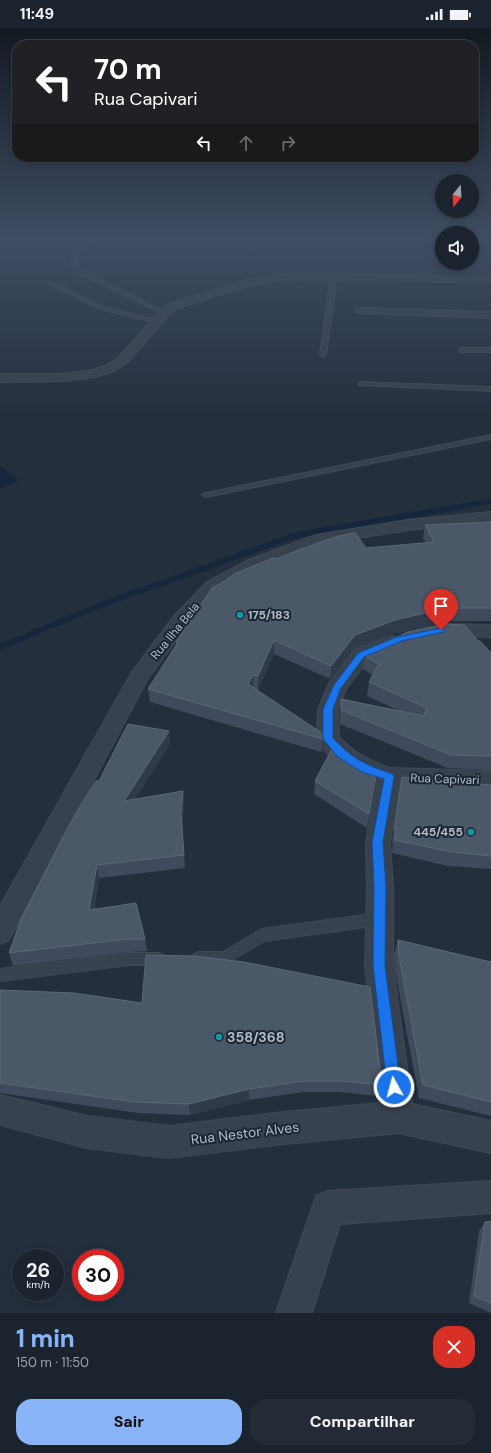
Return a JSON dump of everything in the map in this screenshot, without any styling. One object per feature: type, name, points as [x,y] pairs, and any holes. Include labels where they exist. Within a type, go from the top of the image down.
[{"type":"street","points":[[0,378],[68,377],[104,370],[121,362],[144,339],[163,312],[173,306],[202,297]]},
{"type":"street","points":[[361,311],[491,315]]},
{"type":"street","name":"Rua Ilha Bela","points":[[0,932],[139,677],[181,620],[213,586],[257,563],[316,540],[408,525],[491,517]]},
{"type":"street","points":[[427,633],[441,630],[491,631]]},
{"type":"street","name":"Rua Capivari","points":[[407,638],[361,655],[337,687],[328,709],[328,739],[342,755],[366,769],[389,777],[491,780]]},
{"type":"street","points":[[389,777],[378,842],[380,919],[379,966],[398,1117]]},
{"type":"street","name":"Rua Nestor Alves","points":[[0,1110],[87,1132],[169,1142],[274,1129],[398,1117],[491,1136]]},
{"type":"street","points":[[294,1313],[328,1208],[491,1197]]},
{"type":"lane","points":[[80,297],[103,308],[156,321]]},
{"type":"lane","points":[[132,297],[163,312]]},
{"type":"lane","points":[[323,355],[331,297]]},
{"type":"lane","points":[[461,350],[491,350]]},
{"type":"lane","points":[[361,384],[491,389]]},
{"type":"lane","points":[[206,495],[491,437]]},
{"type":"lane","points":[[188,958],[226,958],[262,935],[380,919]]},
{"type":"lane","points":[[0,975],[129,959],[174,959]]},
{"type":"water","points":[[0,466],[19,480],[0,489]]},
{"type":"building","points":[[491,522],[491,608],[449,608],[451,610],[443,609],[395,620],[355,635],[331,666],[274,640],[258,676],[253,675],[248,684],[319,731],[324,737],[323,739],[148,689],[178,642],[176,642],[212,588],[234,574],[273,558],[276,559],[339,536],[355,533],[366,548],[434,542],[425,525]]},
{"type":"building","points":[[444,624],[465,625],[478,641],[480,641],[491,653],[491,756],[451,755],[341,710],[341,699],[424,716],[427,708],[369,682],[379,664],[364,656],[371,648],[408,632]]},
{"type":"building","points":[[128,724],[169,731],[124,801],[183,791],[181,813],[184,855],[97,865],[89,910],[136,903],[145,939],[127,939],[9,953],[21,919],[63,837],[96,781],[99,781]]},
{"type":"building","points":[[333,747],[359,763],[377,770],[369,814],[315,781]]},
{"type":"building","points":[[402,777],[491,785],[491,856],[452,852],[395,840],[394,829]]},
{"type":"building","points":[[398,940],[491,962],[491,1102],[423,1085],[399,956]]},
{"type":"building","points":[[146,955],[194,956],[244,962],[370,987],[382,1085],[342,1081],[304,1081],[249,1089],[189,1104],[135,1102],[0,1083],[0,990],[74,993],[142,1003]]},
{"type":"building","points":[[491,1221],[491,1303],[474,1296],[485,1222]]},
{"type":"waterway","points":[[452,508],[491,501]]},
{"type":"waterway","points":[[0,647],[106,603],[296,535],[458,507]]},
{"type":"place","name":"175/183","points":[[240,615]]},
{"type":"place","name":"445/455","points":[[471,832]]},
{"type":"place","name":"358/368","points":[[219,1037]]},
{"type":"route","points":[[394,1087],[379,966],[380,887],[378,842],[389,777],[366,769],[342,755],[328,739],[328,709],[337,687],[361,655],[400,639],[441,630]]}]
